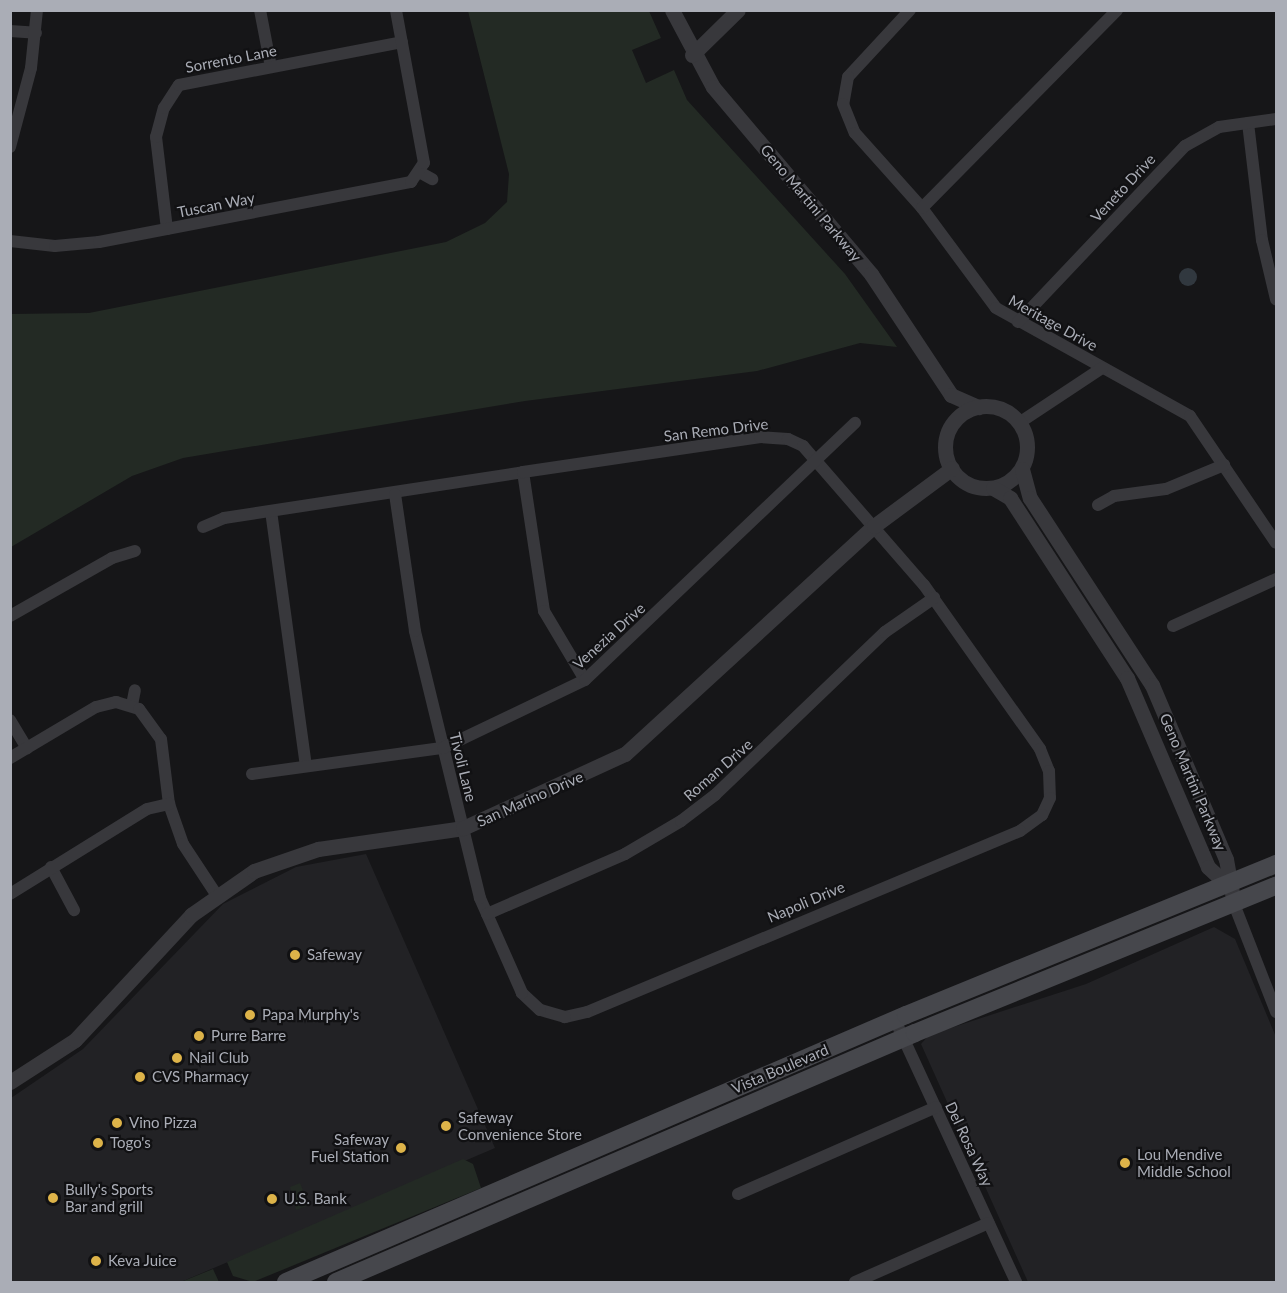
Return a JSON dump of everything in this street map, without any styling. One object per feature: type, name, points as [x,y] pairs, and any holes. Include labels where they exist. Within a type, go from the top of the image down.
[{"type":"main road","name":"Vista Boulevard","points":[[286,1282],[895,1020],[1276,864]]},
{"type":"main road","name":"Vista Boulevard","points":[[336,1282],[903,1038],[1276,886]]},
{"type":"street","points":[[10,147],[36,33],[37,10]]},
{"type":"street","points":[[260,10],[271,66]]},
{"type":"street","points":[[396,10],[402,42]]},
{"type":"street","name":"Geno Martini Parkway","points":[[672,10],[692,55],[725,104],[877,282],[951,395]]},
{"type":"street","points":[[692,55],[738,10]]},
{"type":"street","name":"Meritage Drive","points":[[910,10],[848,77],[843,101],[855,133],[922,208],[979,289],[1017,322],[1190,416],[1276,543]]},
{"type":"street","points":[[922,208],[1117,10]]},
{"type":"street","points":[[10,31],[36,33]]},
{"type":"street","name":"Sorrento Lane","points":[[167,229],[155,151],[159,121],[169,89],[192,81],[402,42]]},
{"type":"street","name":"Tuscan Way","points":[[10,242],[67,246],[404,185],[427,176],[402,42]]},
{"type":"street","name":"Veneto Drive","points":[[1017,322],[1185,146],[1209,131],[1276,119]]},
{"type":"street","points":[[1248,123],[1262,240],[1276,299]]},
{"type":"street","points":[[1019,423],[1102,368]]},
{"type":"street","points":[[951,395],[978,407],[1002,410],[1019,423],[1027,448],[1022,469],[993,488],[973,486],[952,468],[945,449],[952,423],[951,395]]},
{"type":"street","points":[[952,423],[978,407]]},
{"type":"street","name":"Venezia Drive","points":[[252,774],[443,748],[585,680],[855,423]]},
{"type":"street","name":"San Remo Drive","points":[[203,527],[271,511],[396,494],[523,472],[759,437],[788,439],[816,462],[874,526],[934,598],[1040,749],[1049,771],[1050,798]]},
{"type":"street","points":[[1098,505],[1114,496],[1191,482],[1224,465]]},
{"type":"street","name":"San Marino Drive","points":[[10,1082],[83,1033],[216,894],[254,871],[304,853],[463,828],[626,754],[874,526],[952,468]]},
{"type":"street","name":"Geno Martini Parkway","points":[[1022,469],[1030,498],[1152,685],[1226,859],[1227,885]]},
{"type":"street","points":[[523,472],[544,611],[585,680]]},
{"type":"street","name":"Geno Martini Parkway","points":[[993,488],[1010,498],[1127,678],[1202,855],[1227,885]]},
{"type":"street","name":"Tivoli Lane","points":[[396,494],[415,631],[463,828],[488,914],[522,993],[540,1010],[561,1016]]},
{"type":"street","points":[[271,511],[306,765]]},
{"type":"street","points":[[10,616],[111,558],[135,551]]},
{"type":"street","points":[[1173,626],[1276,579]]},
{"type":"street","name":"Roman Drive","points":[[488,914],[625,855],[681,821],[715,795],[885,632],[934,598]]},
{"type":"street","points":[[132,705],[135,690]]},
{"type":"street","points":[[10,758],[96,707],[132,705],[158,730],[169,804],[187,853],[216,894]]},
{"type":"street","points":[[10,720],[27,748]]},
{"type":"street","name":"Napoli Drive","points":[[561,1016],[587,1012],[1020,831],[1042,815],[1050,798]]},
{"type":"street","points":[[10,894],[147,810],[169,804]]},
{"type":"street","points":[[51,867],[74,910]]},
{"type":"street","points":[[1227,885],[1276,1012]]},
{"type":"street","name":"Del Rosa Way","points":[[895,1020],[1016,1282]]},
{"type":"street","points":[[738,1194],[936,1107]]},
{"type":"street","points":[[855,1282],[868,1280],[989,1223]]},
{"type":"shaded area","points":[[468,11],[649,11],[661,38],[632,50],[646,83],[674,70],[687,100],[845,274],[897,347],[860,343],[757,371],[525,401],[183,458],[132,476],[11,547],[11,314],[89,313],[446,242],[485,223],[507,202],[509,174]]},
{"type":"shaded area","points":[[1184,268],[1192,268],[1197,273],[1195,284],[1184,286],[1179,281],[1179,273]]},
{"type":"shaded area","points":[[366,854],[495,1148],[181,1282],[11,1282],[11,1098],[83,1049],[223,904],[296,867]]},
{"type":"shaded area","name":"Lou Mendive Middle School","points":[[1214,927],[1235,939],[1276,1037],[1276,1282],[1028,1282],[921,1044],[929,1035],[1086,984]]},
{"type":"shaded area","points":[[463,1159],[473,1164],[481,1188],[253,1282],[233,1276],[227,1262]]},
{"type":"shaded area","points":[[300,1183],[309,1205],[296,1210],[290,1187]]},
{"type":"shaded area","points":[[213,1269],[219,1282],[181,1282]]},
{"type":"place","name":"Safeway","points":[[295,955]]},
{"type":"place","name":"Papa Murphy's","points":[[250,1015]]},
{"type":"place","name":"Purre Barre","points":[[199,1036]]},
{"type":"place","name":"Nail Club","points":[[177,1058]]},
{"type":"place","name":"CVS Pharmacy","points":[[140,1077]]},
{"type":"place","name":"Vino Pizza","points":[[117,1123]]},
{"type":"place","name":"Safeway Convenience Store","points":[[446,1126]]},
{"type":"place","name":"Togo's","points":[[98,1143]]},
{"type":"place","name":"Safeway Fuel Station","points":[[401,1148]]},
{"type":"place","name":"Lou Mendive Middle School","points":[[1125,1163]]},
{"type":"place","name":"Bully's Sports Bar and grill","points":[[53,1198]]},
{"type":"place","name":"U.S. Bank","points":[[272,1199]]},
{"type":"place","name":"Keva Juice","points":[[96,1261]]}]
